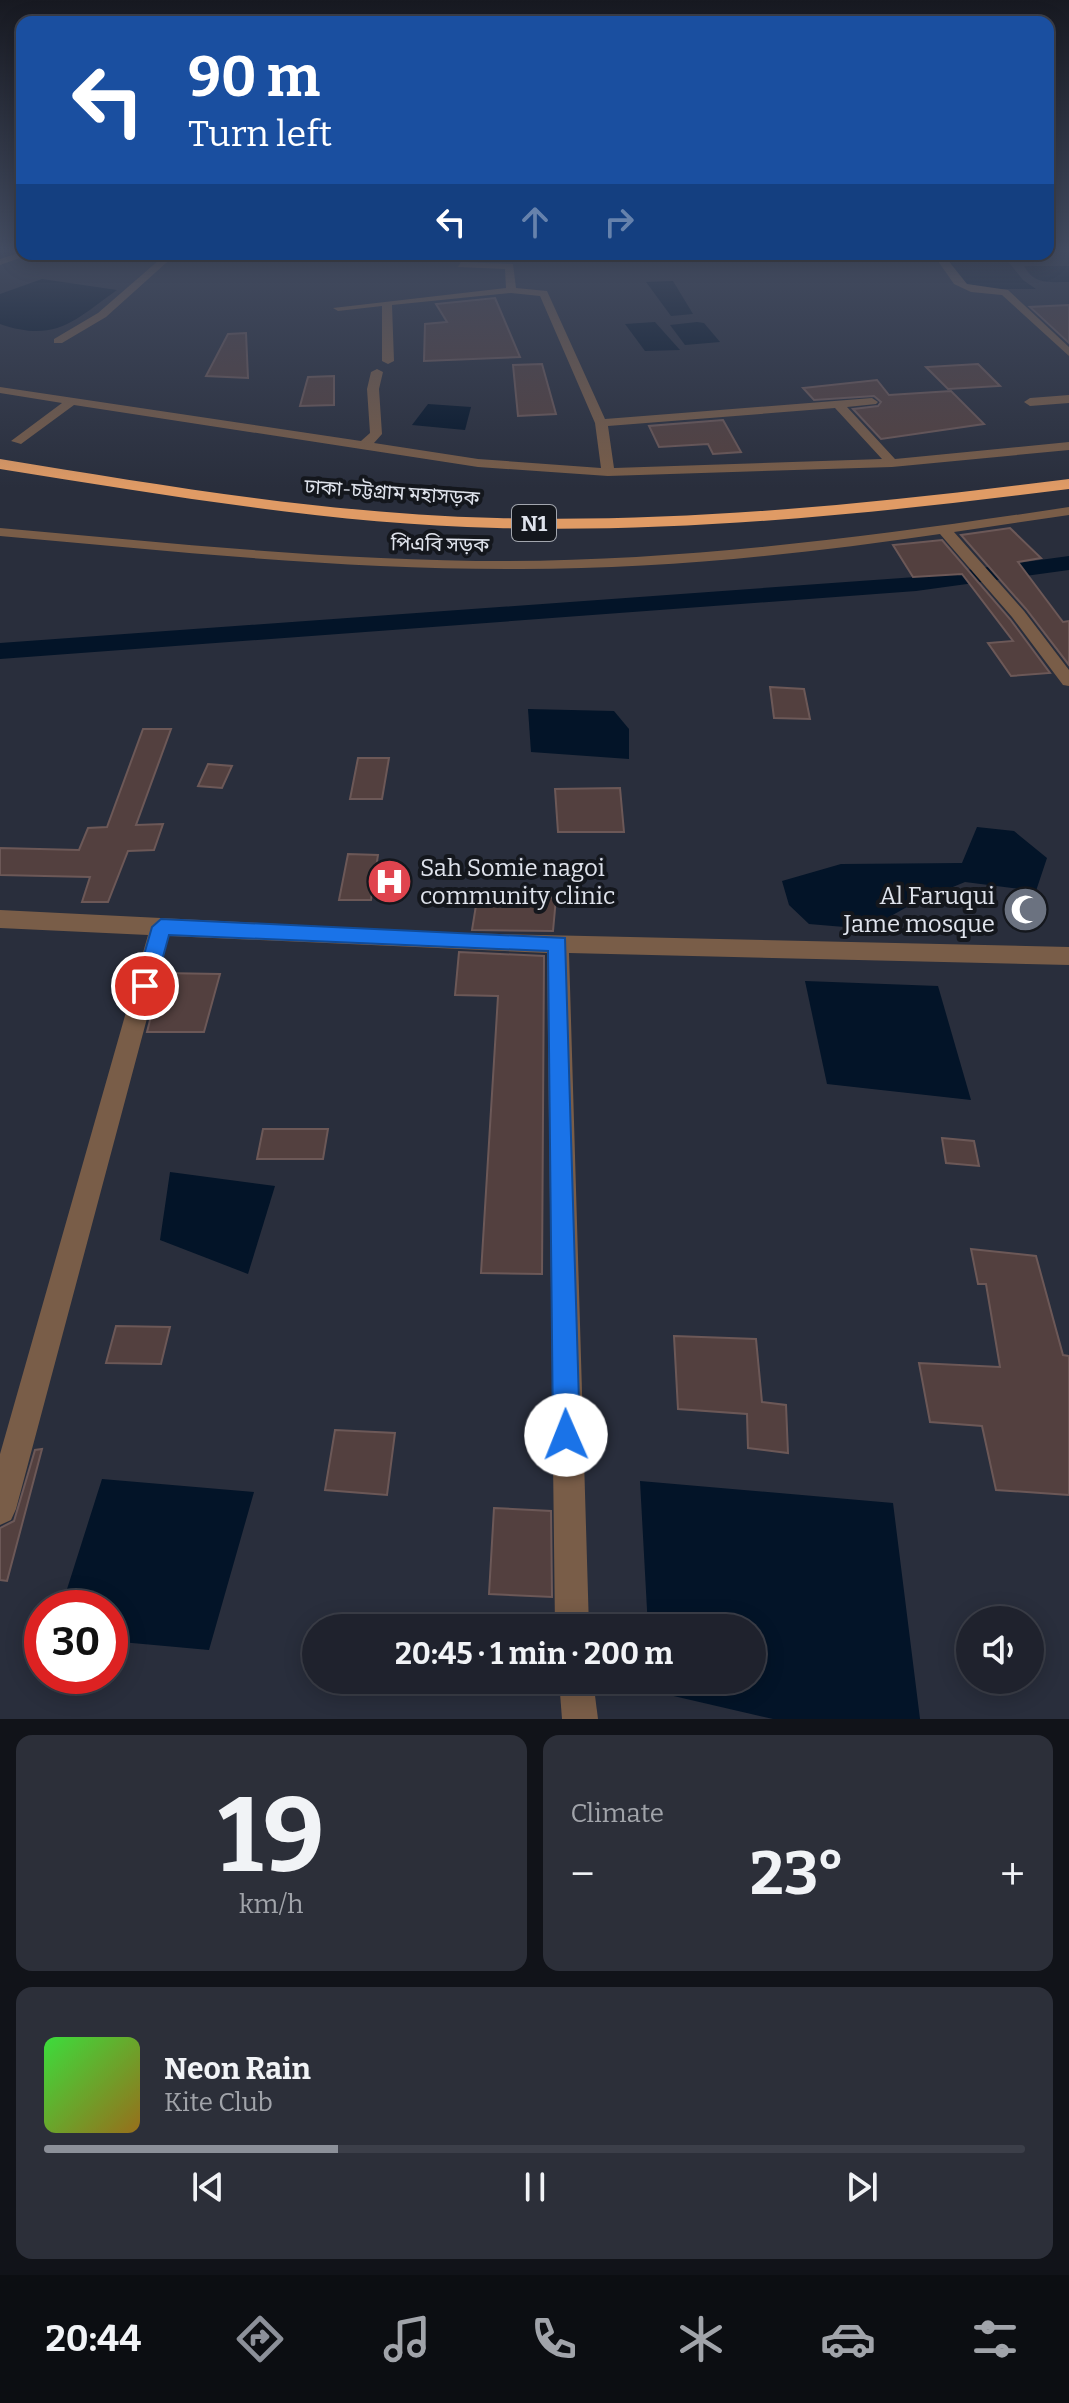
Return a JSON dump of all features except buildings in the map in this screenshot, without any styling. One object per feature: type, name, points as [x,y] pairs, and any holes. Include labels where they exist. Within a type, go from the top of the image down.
[{"type":"highway","name":"ঢাকা-চট্টগ্রাম মহাসড়ক","points":[[0,451],[300,495],[418,507],[601,512],[782,504],[1069,471]]},
{"type":"highway","name":"ঢাকা-চট্টগ্রাম মহাসড়ক","points":[[0,464],[276,505],[398,518],[603,525],[790,517],[1069,484]]},
{"type":"street","points":[[58,341],[80,328]]},
{"type":"street","points":[[387,328],[388,361]]},
{"type":"street","points":[[559,328],[601,423],[608,472]]},
{"type":"street","points":[[1043,328],[1069,353]]},
{"type":"street","points":[[364,446],[376,434],[373,389],[377,372]]},
{"type":"street","points":[[0,390],[478,463],[608,472],[892,463],[1069,446]]},
{"type":"street","points":[[1030,402],[1069,399]]},
{"type":"street","points":[[17,441],[72,401]]},
{"type":"street","points":[[601,423],[872,402]]},
{"type":"street","points":[[837,404],[892,463]]},
{"type":"street","name":"পিএবি সড়ক","points":[[0,532],[316,560],[511,565],[734,554],[944,530],[1069,511]]},
{"type":"street","points":[[944,530],[1018,614],[1069,681]]},
{"type":"street","points":[[0,919],[558,944],[1069,956]]},
{"type":"street","points":[[0,1509],[161,927]]},
{"type":"street","points":[[558,944],[572,1614]]},
{"type":"street","points":[[577,1694],[580,1719]]},
{"type":"water","points":[[16,328],[56,328],[35,331]]},
{"type":"water","points":[[628,328],[661,328],[680,350],[645,351]]},
{"type":"water","points":[[672,328],[708,328],[720,342],[685,345]]},
{"type":"water","points":[[428,404],[471,407],[465,430],[412,425]]},
{"type":"water","points":[[528,709],[614,711],[629,729],[629,759],[531,752]]},
{"type":"water","points":[[977,827],[1014,831],[1047,858],[1036,891],[965,882],[914,903],[868,929],[809,924],[789,905],[782,881],[841,864],[962,863]]},
{"type":"water","points":[[805,981],[938,986],[971,1100],[827,1084]]},
{"type":"water","points":[[170,1172],[275,1186],[248,1274],[160,1240]]},
{"type":"water","points":[[102,1479],[254,1492],[209,1650],[128,1643],[128,1590],[67,1590]]},
{"type":"water","points":[[640,1481],[893,1503],[920,1719],[773,1719],[665,1694],[766,1694],[766,1614],[647,1614]]},
{"type":"waterway","points":[[0,651],[916,584],[1069,563]]},
{"type":"place","name":"Sah Somie nagoi community clinic","points":[[389,882]]},
{"type":"place","name":"Al Faruqui Jame mosque","points":[[1026,910]]},
{"type":"route","points":[[145,986],[161,927],[558,944],[566,1435]]}]
